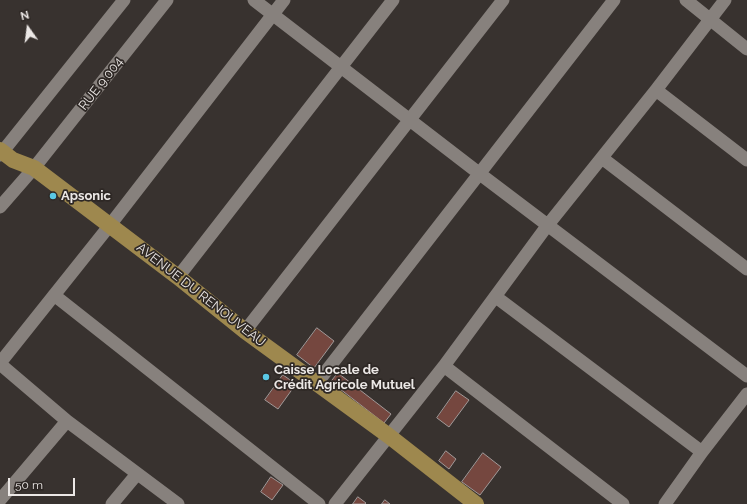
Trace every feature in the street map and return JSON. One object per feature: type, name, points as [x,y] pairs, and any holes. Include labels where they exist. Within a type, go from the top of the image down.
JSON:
[{"type":"main road","name":"AVENUE DU RENOUVEAU","points":[[4,154],[34,168],[178,277],[245,331],[389,436],[476,504]]},
{"type":"street","points":[[4,154],[124,0]]},
{"type":"street","name":"RUE 9.004","points":[[0,207],[34,168],[167,0]]},
{"type":"street","points":[[254,0],[409,120],[747,376]]},
{"type":"street","points":[[178,504],[67,421],[0,364],[110,225],[284,0]]},
{"type":"street","points":[[178,277],[393,0]]},
{"type":"street","points":[[245,331],[503,0]]},
{"type":"street","points":[[317,383],[614,0]]},
{"type":"street","points":[[686,0],[747,49]]},
{"type":"street","points":[[335,504],[444,366],[548,226],[711,20],[725,0]]},
{"type":"street","points":[[656,90],[747,160]]},
{"type":"street","points":[[602,158],[747,269]]},
{"type":"street","points":[[54,295],[319,504]]},
{"type":"street","points":[[496,297],[702,452]]},
{"type":"street","points":[[444,366],[623,504]]},
{"type":"street","points":[[665,504],[702,452],[747,394]]},
{"type":"street","points":[[0,500],[67,421]]},
{"type":"street","points":[[112,504],[137,474]]},
{"type":"building","points":[[317,328],[334,341],[314,368],[297,355]]},
{"type":"building","points":[[338,373],[391,414],[384,423],[331,382]]},
{"type":"building","points":[[283,375],[296,384],[278,409],[265,400]]},
{"type":"building","points":[[456,391],[469,400],[449,427],[437,418]]},
{"type":"building","points":[[446,451],[456,459],[449,469],[439,461]]},
{"type":"building","points":[[483,453],[501,467],[480,495],[462,482]]},
{"type":"building","points":[[271,477],[283,485],[272,500],[261,492]]},
{"type":"building","points":[[358,497],[366,503],[353,504]]},
{"type":"building","points":[[385,500],[390,504],[382,504]]},
{"type":"place","name":"Apsonic","points":[[53,196]]},
{"type":"place","name":"Caisse Locale de Crédit Agricole Mutuel","points":[[266,377]]}]
